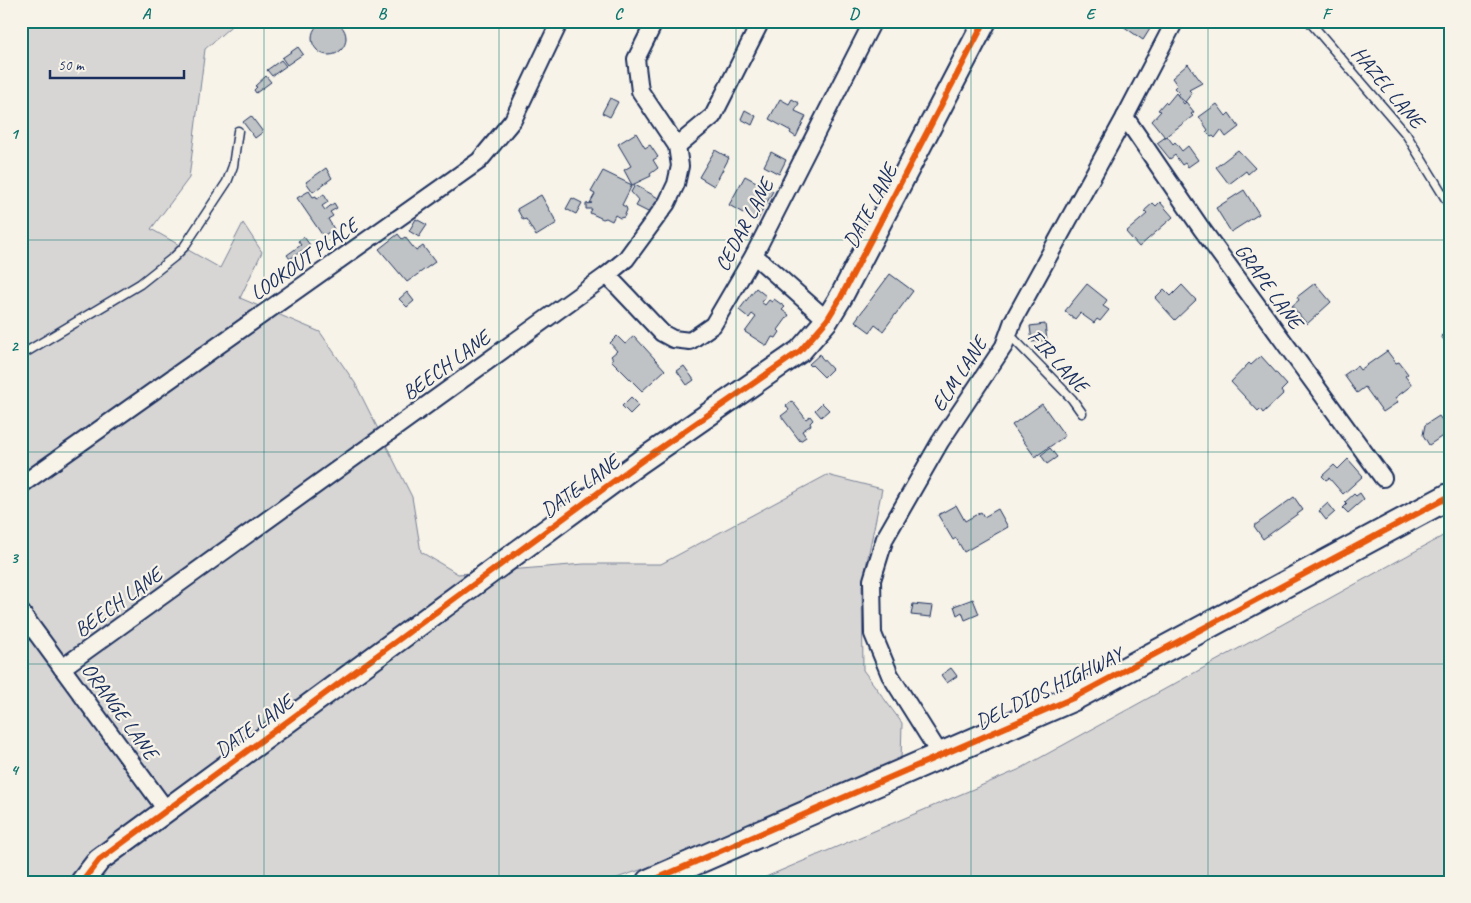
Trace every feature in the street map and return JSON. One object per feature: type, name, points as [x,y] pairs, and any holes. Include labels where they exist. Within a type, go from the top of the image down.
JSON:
[{"type":"main road","name":"DEL DIOS HIGHWAY","points":[[649,882],[1073,698],[1450,496]]},
{"type":"street","name":"LOOKOUT PLACE","points":[[21,485],[479,161],[513,120],[560,21]]},
{"type":"street","points":[[656,21],[636,59],[640,91],[677,146],[713,116],[761,21]]},
{"type":"street","name":"CEDAR LANE","points":[[607,275],[662,333],[673,339],[690,341],[713,325],[754,255],[873,21]]},
{"type":"street","name":"DATE LANE","points":[[82,882],[98,860],[640,462],[800,351],[827,320],[841,298],[985,21]]},
{"type":"street","name":"ELM LANE","points":[[941,756],[890,675],[873,634],[872,580],[885,538],[940,442],[1004,346],[1013,321],[1125,117],[1175,21]]},
{"type":"street","name":"GRAPE LANE","points":[[1125,117],[1201,228],[1383,478]]},
{"type":"street","name":"BEECH LANE","points":[[62,668],[607,275],[626,259],[667,203],[676,184],[680,166],[677,146]]},
{"type":"street","points":[[754,255],[827,320]]},
{"type":"street","name":"ORANGE LANE","points":[[21,612],[167,811]]},
{"type":"lane","name":"HAZEL LANE","points":[[1309,21],[1406,134],[1450,206]]},
{"type":"lane","points":[[1446,21],[1450,28]]},
{"type":"lane","points":[[21,355],[140,284],[184,247],[228,182],[233,166],[238,131]]},
{"type":"lane","name":"FIR LANE","points":[[1008,333],[1072,399],[1082,413]]},
{"type":"shaded area","points":[[21,21],[237,21],[205,49],[189,178],[151,229],[220,268],[243,223],[262,252],[240,298],[320,332],[355,383],[412,497],[421,552],[458,574],[584,564],[661,564],[827,475],[882,489],[862,586],[863,670],[902,723],[901,760],[661,863],[605,882],[21,882]]},
{"type":"shaded area","points":[[1450,532],[1450,882],[754,882],[1018,770]]},
{"type":"building","points":[[329,21],[336,22],[341,26],[345,31],[345,45],[341,50],[336,54],[329,55],[322,54],[317,50],[313,45],[312,38],[313,31],[317,26],[322,22]]},
{"type":"building","points":[[1126,21],[1155,21],[1143,40],[1123,26]]},
{"type":"building","points":[[298,47],[303,54],[287,65],[282,58]]},
{"type":"building","points":[[281,60],[286,66],[272,76],[267,70]]},
{"type":"building","points":[[1188,64],[1202,83],[1189,90],[1192,93],[1185,102],[1177,95],[1179,93],[1174,88],[1177,85],[1172,78]]},
{"type":"building","points":[[266,76],[271,82],[256,93],[254,90],[257,87],[255,86]]},
{"type":"building","points":[[1176,93],[1184,104],[1186,102],[1194,112],[1191,114],[1193,116],[1165,137],[1152,121],[1161,111],[1158,110],[1165,102],[1167,104]]},
{"type":"building","points":[[610,98],[618,102],[610,117],[602,113]]},
{"type":"building","points":[[780,99],[789,104],[792,99],[799,103],[795,111],[806,116],[796,137],[790,133],[791,131],[769,119]]},
{"type":"building","points":[[1217,104],[1226,116],[1229,113],[1239,127],[1226,137],[1221,130],[1215,138],[1211,137],[1206,132],[1208,130],[1199,117]]},
{"type":"building","points":[[745,110],[756,116],[752,125],[741,119]]},
{"type":"building","points":[[251,116],[263,132],[255,138],[243,122]]},
{"type":"building","points":[[636,133],[645,148],[650,145],[658,157],[653,160],[658,168],[650,174],[651,176],[632,185],[624,170],[631,166],[618,144]]},
{"type":"building","points":[[1167,136],[1182,151],[1188,146],[1198,160],[1188,167],[1185,163],[1182,165],[1175,155],[1170,159],[1157,143]]},
{"type":"building","points":[[715,150],[729,158],[714,186],[699,177]]},
{"type":"building","points":[[1238,150],[1255,168],[1248,174],[1246,171],[1229,184],[1216,167]]},
{"type":"building","points":[[771,152],[786,160],[779,174],[764,166]]},
{"type":"building","points":[[326,168],[332,178],[313,192],[306,182]]},
{"type":"building","points":[[603,171],[632,185],[622,205],[627,210],[624,217],[620,218],[615,215],[612,221],[590,213],[592,209],[586,209],[586,204],[592,203],[590,203],[595,194],[591,192]]},
{"type":"building","points":[[745,176],[773,191],[757,221],[729,205]]},
{"type":"building","points":[[635,185],[662,200],[654,215],[636,206],[639,201],[631,192]]},
{"type":"building","points":[[1244,190],[1259,214],[1231,232],[1216,208]]},
{"type":"building","points":[[309,191],[317,199],[324,194],[328,202],[322,206],[325,210],[334,203],[337,208],[330,212],[333,216],[328,219],[334,229],[323,236],[297,198]]},
{"type":"building","points":[[541,195],[557,223],[536,236],[526,219],[523,220],[517,209]]},
{"type":"building","points":[[572,198],[582,203],[576,214],[566,209]]},
{"type":"building","points":[[1160,202],[1173,217],[1139,247],[1126,232],[1147,214],[1144,211],[1153,203],[1156,206]]},
{"type":"building","points":[[416,219],[427,225],[419,237],[409,231]]},
{"type":"building","points":[[398,234],[402,239],[405,237],[416,251],[423,246],[435,262],[407,282],[379,249]]},
{"type":"building","points":[[304,237],[310,245],[290,259],[287,255],[301,245],[298,241]]},
{"type":"building","points":[[890,274],[913,291],[883,331],[875,325],[870,332],[855,321]]},
{"type":"building","points":[[1315,283],[1331,302],[1307,324],[1292,306],[1299,300],[1297,297]]},
{"type":"building","points":[[1087,284],[1107,300],[1103,306],[1109,310],[1100,321],[1097,319],[1094,323],[1080,313],[1075,319],[1065,311]]},
{"type":"building","points":[[1182,285],[1196,300],[1175,320],[1155,298],[1164,289],[1171,296]]},
{"type":"building","points":[[756,288],[766,296],[761,302],[765,305],[769,300],[772,302],[774,299],[785,307],[782,310],[789,315],[778,330],[780,332],[776,338],[772,337],[767,346],[745,332],[756,317],[752,314],[749,318],[739,310]]},
{"type":"building","points":[[407,292],[414,301],[407,307],[399,299]]},
{"type":"building","points":[[1045,324],[1047,340],[1032,342],[1030,326]]},
{"type":"building","points":[[1450,329],[1450,348],[1441,336]]},
{"type":"building","points":[[617,336],[625,344],[634,336],[665,370],[642,391],[611,360],[613,359],[611,356],[617,351],[610,343]]},
{"type":"building","points":[[1387,351],[1408,374],[1405,376],[1412,385],[1395,398],[1398,402],[1383,412],[1365,387],[1357,393],[1344,375],[1357,366],[1360,370]]},
{"type":"building","points":[[820,354],[832,369],[824,377],[809,364]]},
{"type":"building","points":[[1261,356],[1287,385],[1281,391],[1283,394],[1263,413],[1260,409],[1258,411],[1231,382],[1249,363],[1251,365]]},
{"type":"building","points":[[684,366],[694,380],[687,385],[677,371]]},
{"type":"building","points":[[631,397],[639,405],[630,414],[622,406]]},
{"type":"building","points":[[792,401],[806,419],[810,416],[813,420],[810,423],[811,425],[802,431],[806,437],[800,441],[781,416],[789,410],[786,406]]},
{"type":"building","points":[[822,403],[829,410],[821,417],[815,410]]},
{"type":"building","points":[[1042,404],[1065,436],[1035,457],[1012,425]]},
{"type":"building","points":[[1439,416],[1450,431],[1429,445],[1423,435],[1425,425]]},
{"type":"building","points":[[1050,448],[1057,457],[1047,464],[1041,455]]},
{"type":"building","points":[[1348,459],[1363,476],[1343,494],[1329,478],[1326,480],[1322,476],[1334,465],[1338,469]]},
{"type":"building","points":[[1360,493],[1364,499],[1348,513],[1343,508],[1347,504],[1345,502],[1354,494],[1356,496]]},
{"type":"building","points":[[1294,497],[1303,510],[1263,539],[1254,526]]},
{"type":"building","points":[[1328,503],[1335,512],[1326,520],[1319,511]]},
{"type":"building","points":[[956,505],[965,521],[981,512],[984,517],[998,509],[1008,527],[964,552],[956,538],[953,540],[938,515]]},
{"type":"building","points":[[973,599],[979,614],[965,620],[962,612],[957,615],[954,606]]},
{"type":"building","points":[[913,604],[933,606],[931,617],[911,615]]},
{"type":"building","points":[[951,668],[957,676],[947,683],[941,675]]},
{"type":"cycle path","points":[[82,882],[99,860],[640,462],[800,351],[827,320],[841,297],[985,21]]},
{"type":"cycle path","points":[[649,882],[1073,698],[1450,496]]}]
